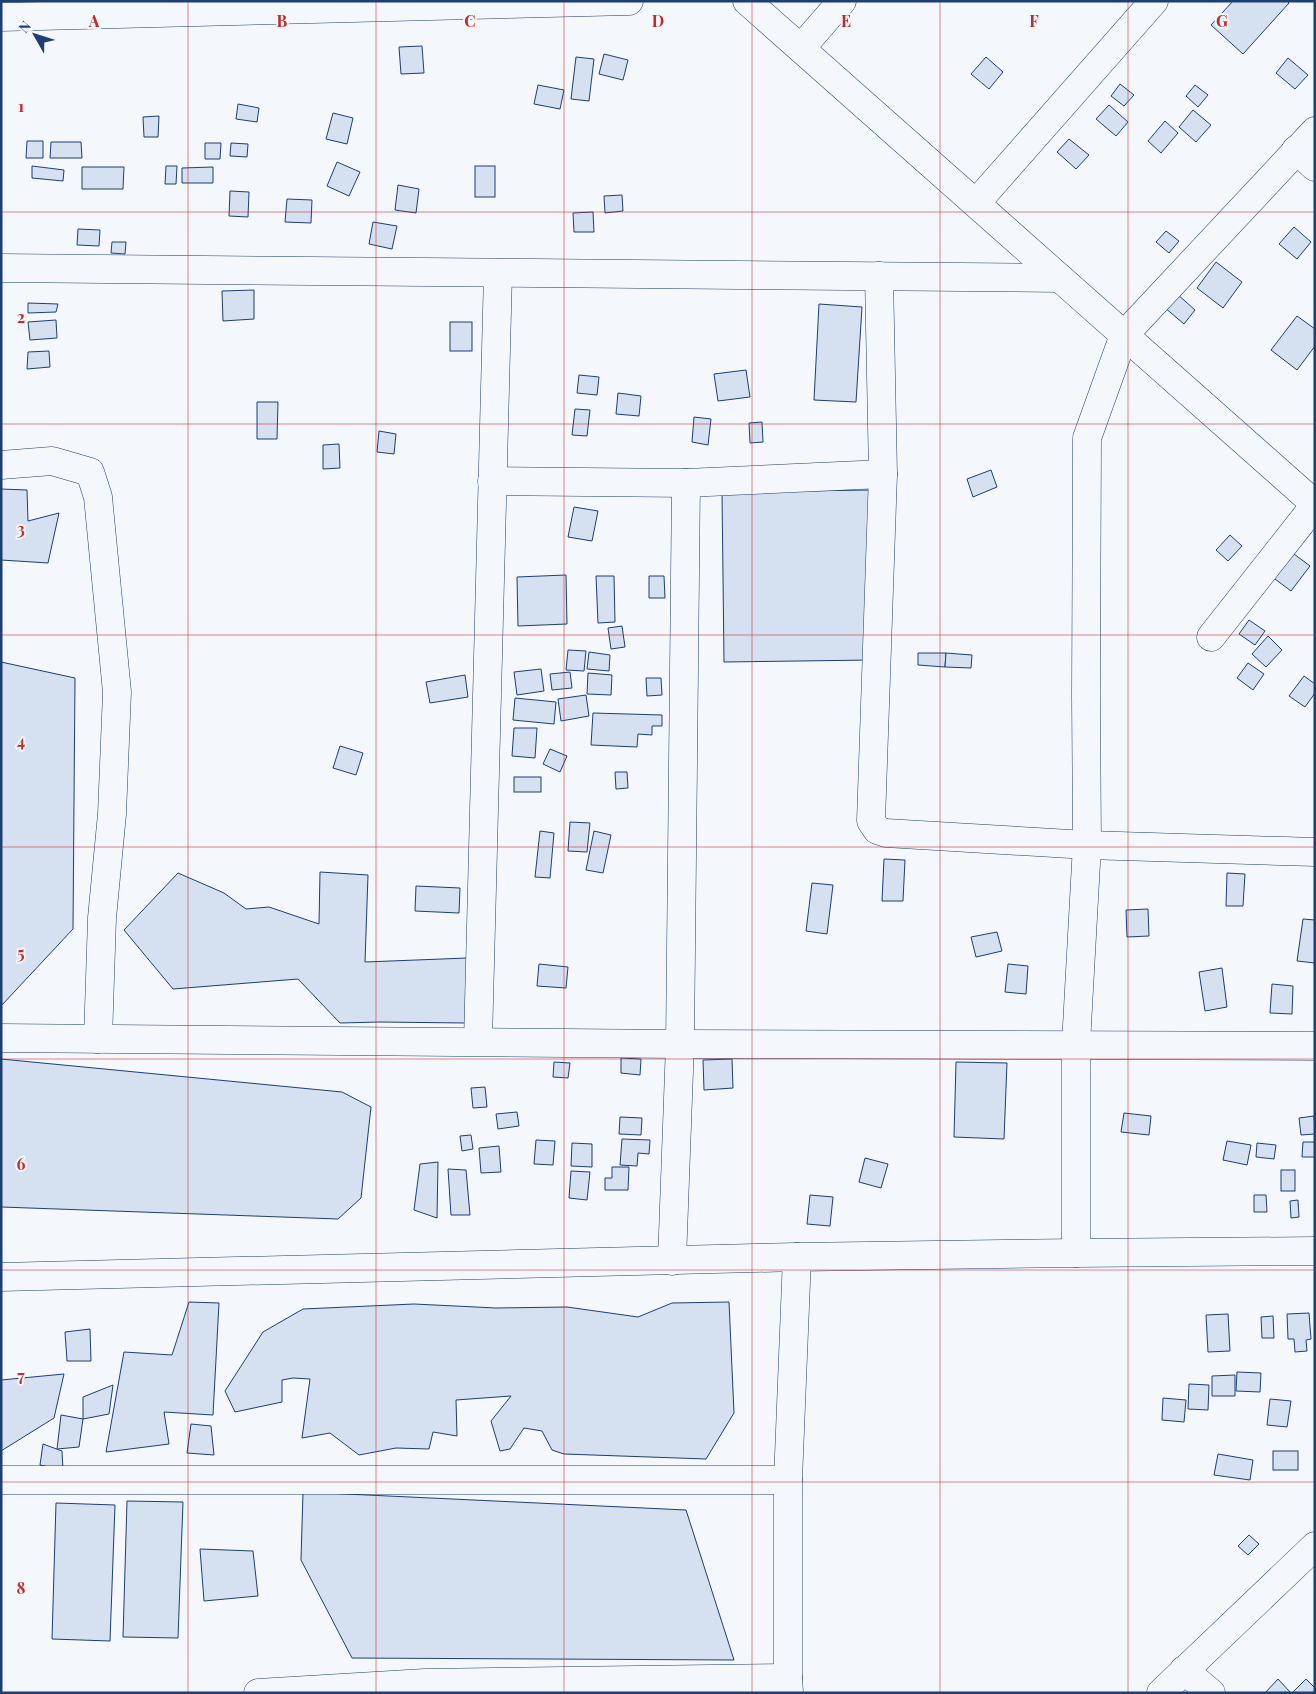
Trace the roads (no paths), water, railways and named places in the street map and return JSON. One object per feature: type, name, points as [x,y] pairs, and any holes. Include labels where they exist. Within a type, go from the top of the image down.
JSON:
[{"type":"street","points":[[1,17],[629,1]]},
{"type":"street","points":[[747,1],[1315,505],[1211,636]]},
{"type":"street","points":[[801,48],[842,1]]},
{"type":"street","points":[[976,203],[1143,5]]},
{"type":"street","points":[[1076,1253],[1076,1044],[1087,845],[1087,438],[1124,335],[1306,158],[1315,131]]},
{"type":"street","points":[[1,268],[1060,278]]},
{"type":"street","points":[[478,1042],[498,273]]},
{"type":"street","points":[[878,276],[883,474],[871,821],[877,830],[886,833],[1087,845],[1315,852]]},
{"type":"street","points":[[1,465],[52,461],[90,472],[98,497],[117,692],[112,814],[102,918],[98,1039]]},
{"type":"street","points":[[492,480],[686,484],[883,474]]},
{"type":"street","points":[[672,1261],[680,1044],[686,484]]},
{"type":"street","points":[[1,1038],[680,1044],[1315,1046]]},
{"type":"street","points":[[1,1277],[797,1258],[1076,1253],[1315,1252]]},
{"type":"street","points":[[258,1693],[426,1688],[789,1686],[788,1480],[797,1258]]},
{"type":"street","points":[[1,1480],[788,1480]]},
{"type":"street","points":[[1161,1693],[1315,1546]]},
{"type":"street","points":[[1184,1670],[1211,1693]]}]
